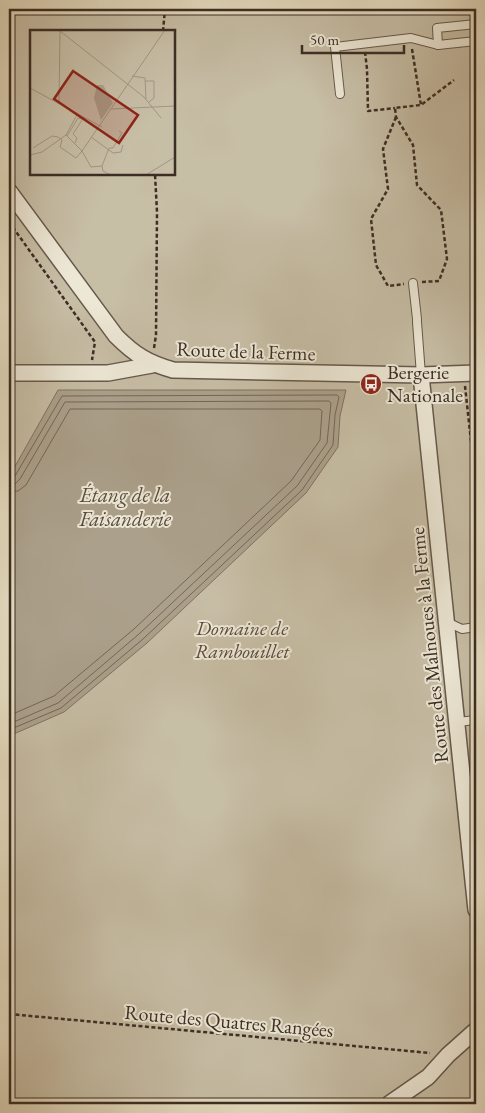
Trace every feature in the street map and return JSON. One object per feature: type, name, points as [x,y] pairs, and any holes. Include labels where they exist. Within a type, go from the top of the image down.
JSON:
[{"type":"street","name":"Route de la Ferme","points":[[9,190],[116,336],[131,352],[152,365],[173,370],[470,373]]},
{"type":"street","points":[[9,373],[90,374],[152,365]]},
{"type":"street","name":"Route des Malnoues à la Ferme","points":[[422,374],[476,910]]},
{"type":"street","points":[[390,1104],[428,1077],[448,1055],[476,1030]]},
{"type":"lane","points":[[438,45],[437,28],[476,24]]},
{"type":"lane","points":[[340,94],[335,46],[411,38],[421,39],[438,45],[476,41]]},
{"type":"lane","points":[[413,283],[422,374]]},
{"type":"lane","points":[[447,622],[462,628],[476,627]]},
{"type":"lane","points":[[457,722],[476,720]]},
{"type":"path","points":[[163,30],[165,9]]},
{"type":"path","points":[[413,57],[421,105]]},
{"type":"path","points":[[366,62],[368,111],[421,105],[454,80]]},
{"type":"path","points":[[395,108],[396,117],[413,144],[417,185],[441,210],[447,259],[439,280],[388,286],[376,265],[371,219],[388,189],[383,149],[396,117]]},
{"type":"path","points":[[152,365],[156,335],[157,212],[155,175]]},
{"type":"path","points":[[9,222],[95,342],[90,374]]},
{"type":"path","points":[[470,373],[470,426],[476,487]]},
{"type":"path","points":[[470,426],[476,425]]},
{"type":"path","name":"Route des Quatres Rangées","points":[[9,1014],[448,1055]]},
{"type":"green space","name":"Domaine de Rambouillet","points":[[9,9],[476,9],[476,1104],[9,1104]]},
{"type":"water","name":"Étang de la Faisanderie","points":[[58,390],[346,390],[340,416],[338,447],[306,493],[147,643],[64,712],[16,733],[9,731],[9,477]]},
{"type":"place","name":"Bergerie Nationale","points":[[371,384]]}]
